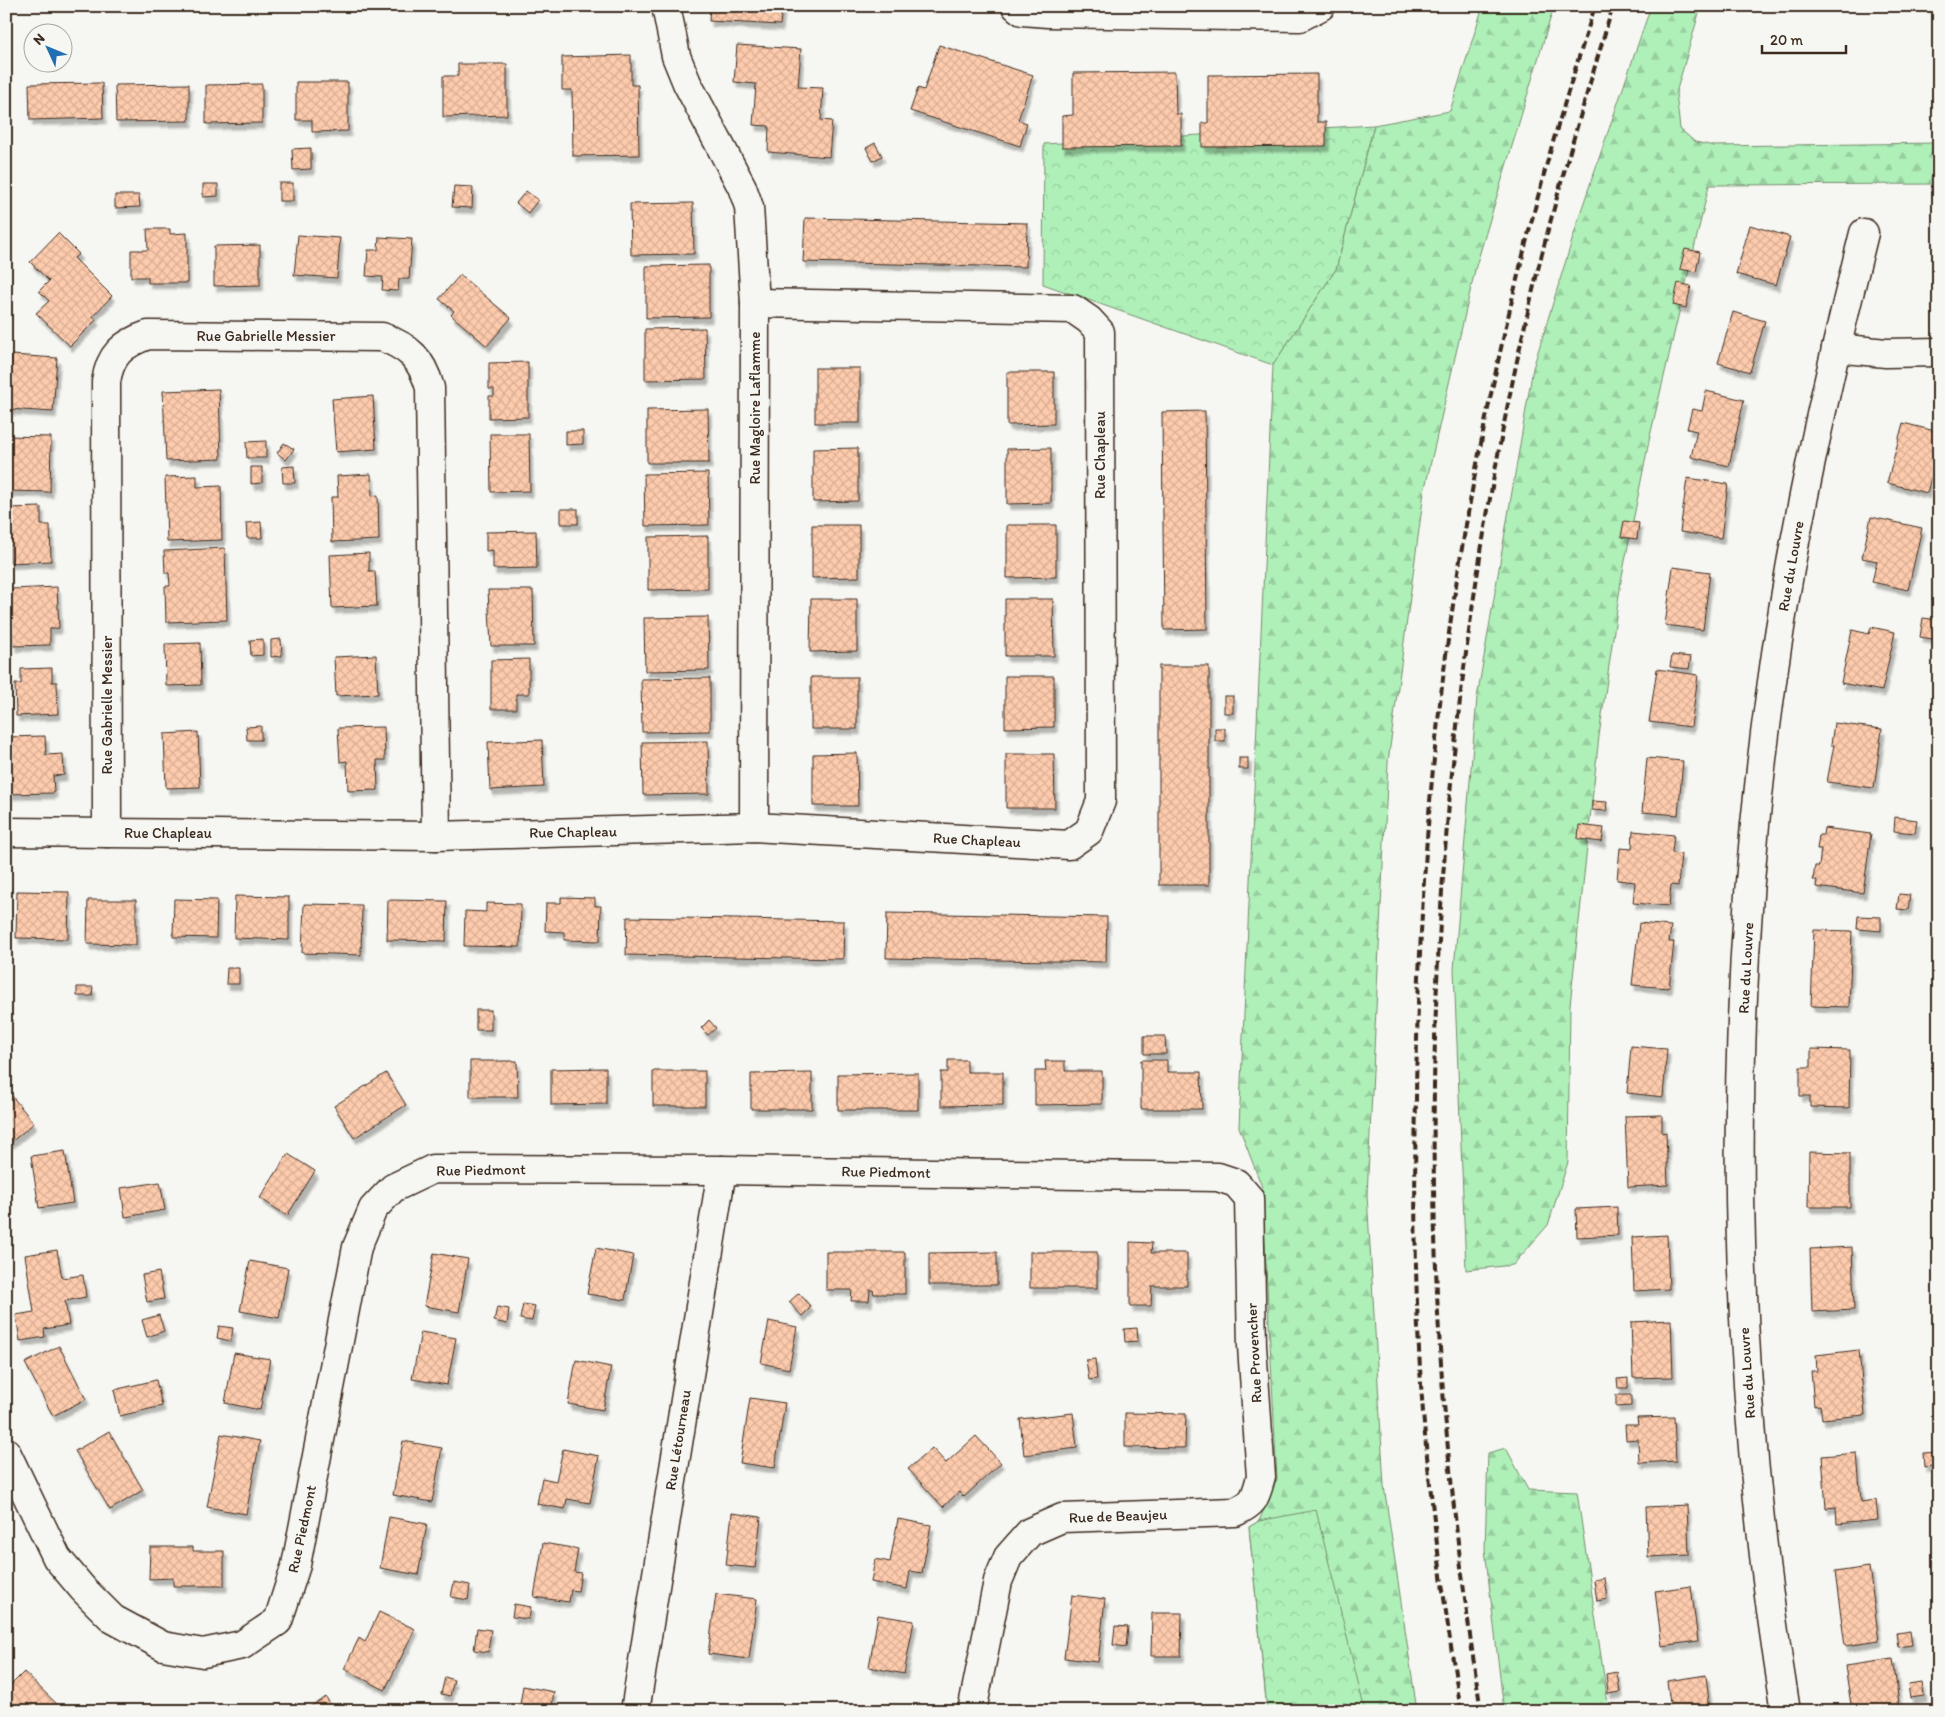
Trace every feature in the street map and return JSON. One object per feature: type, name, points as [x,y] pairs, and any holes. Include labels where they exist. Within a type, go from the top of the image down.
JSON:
[{"type":"street","name":"Rue Magloire Laflamme","points":[[666,6],[676,56],[687,83],[742,187],[749,207],[755,303],[754,827]]},
{"type":"street","points":[[1016,6],[1022,11],[1048,13],[1300,17],[1321,6]]},
{"type":"street","name":"Rue du Louvre","points":[[1786,1711],[1761,1531],[1746,1368],[1740,1170],[1744,984],[1752,858],[1770,697],[1796,535],[1836,348],[1864,233]]},
{"type":"street","name":"Rue Chapleau","points":[[6,832],[436,836],[754,827],[1069,845],[1089,831],[1101,801],[1100,332],[1090,320],[1073,309],[755,303]]},
{"type":"street","name":"Rue Gabrielle Messier","points":[[107,833],[106,382],[108,366],[117,353],[130,341],[148,335],[382,337],[401,344],[426,372],[430,388],[436,836]]},
{"type":"street","points":[[1836,348],[1886,353],[1939,352]]},
{"type":"street","name":"Rue Piedmont","points":[[7,1456],[57,1558],[83,1589],[114,1619],[163,1646],[203,1653],[242,1645],[278,1621],[296,1565],[357,1247],[373,1209],[393,1188],[433,1169],[722,1170],[1218,1177],[1236,1183],[1249,1198]]},
{"type":"street","name":"Rue Létourneau","points":[[635,1711],[722,1170]]},
{"type":"street","name":"Rue Provencher","points":[[1249,1198],[1252,1346],[1261,1477],[1250,1505]]},
{"type":"street","name":"Rue de Beaujeu","points":[[972,1711],[998,1581],[1008,1557],[1030,1532],[1062,1518],[1235,1512],[1250,1505]]},
{"type":"green space","points":[[1483,6],[1554,6],[1476,266],[1424,492],[1388,762],[1367,1195],[1384,1486],[1417,1711],[1267,1711],[1249,1527],[1259,1521],[1277,1479],[1262,1187],[1239,1127],[1273,365],[1336,269],[1374,125],[1450,111]]},
{"type":"green space","points":[[1651,6],[1701,6],[1676,93],[1680,129],[1695,142],[1714,146],[1939,143],[1939,184],[1709,185],[1650,436],[1621,581],[1599,736],[1570,1005],[1568,1162],[1548,1225],[1513,1265],[1466,1270],[1454,969],[1477,698],[1533,368],[1582,208]]},
{"type":"green space","points":[[1374,125],[1336,269],[1273,365],[1043,284],[1044,144]]},
{"type":"green space","points":[[1506,1448],[1528,1490],[1577,1492],[1609,1711],[1504,1711],[1485,1549],[1488,1453]]},
{"type":"green space","points":[[1316,1510],[1365,1711],[1242,1711],[1267,1709],[1249,1527],[1259,1521]]},
{"type":"building","points":[[710,6],[782,6],[780,25],[709,21]]},
{"type":"building","points":[[737,45],[801,49],[798,87],[823,88],[821,120],[832,121],[829,157],[768,152],[769,126],[753,125],[756,84],[734,82]]},
{"type":"building","points":[[939,45],[1033,75],[1018,120],[1027,123],[1020,146],[910,111],[918,88],[924,90]]},
{"type":"building","points":[[631,55],[631,85],[638,85],[639,155],[573,156],[572,90],[562,90],[562,57]]},
{"type":"building","points":[[458,64],[507,64],[507,115],[443,117],[443,76],[458,76]]},
{"type":"building","points":[[1175,72],[1176,114],[1181,114],[1181,146],[1062,147],[1062,116],[1073,115],[1073,73]]},
{"type":"building","points":[[1317,74],[1317,122],[1326,122],[1326,146],[1202,147],[1202,123],[1208,123],[1208,75]]},
{"type":"building","points":[[296,82],[348,82],[348,131],[312,132],[312,120],[296,120]]},
{"type":"building","points":[[102,83],[103,118],[30,120],[29,84]]},
{"type":"building","points":[[189,84],[189,121],[116,122],[115,85]]},
{"type":"building","points":[[262,84],[262,123],[206,124],[206,85]]},
{"type":"building","points":[[875,143],[882,156],[873,161],[866,148]]},
{"type":"building","points":[[311,148],[311,169],[293,170],[292,149]]},
{"type":"building","points":[[279,183],[293,183],[293,201],[279,201]]},
{"type":"building","points":[[203,184],[218,184],[218,196],[203,197]]},
{"type":"building","points":[[454,186],[473,187],[472,208],[452,207]]},
{"type":"building","points":[[526,191],[538,200],[528,213],[516,203]]},
{"type":"building","points":[[115,195],[139,195],[140,207],[115,208]]},
{"type":"building","points":[[693,203],[694,254],[631,255],[630,204]]},
{"type":"building","points":[[805,218],[1027,223],[1026,267],[803,262]]},
{"type":"building","points":[[1750,225],[1790,237],[1776,285],[1736,274]]},
{"type":"building","points":[[147,229],[170,229],[170,234],[187,233],[187,283],[148,283],[148,277],[131,277],[131,250],[148,250]]},
{"type":"building","points":[[58,233],[79,254],[74,258],[112,296],[93,316],[96,320],[70,346],[36,313],[49,301],[39,291],[49,281],[30,262]]},
{"type":"building","points":[[298,235],[340,238],[337,278],[294,275]]},
{"type":"building","points":[[379,237],[412,239],[409,279],[399,279],[398,291],[382,290],[383,277],[366,276],[368,250],[378,250]]},
{"type":"building","points":[[260,245],[260,285],[214,286],[214,246]]},
{"type":"building","points":[[1685,249],[1700,252],[1696,272],[1680,269]]},
{"type":"building","points":[[1938,249],[1939,286],[1937,286]]},
{"type":"building","points":[[709,265],[709,317],[646,318],[646,266]]},
{"type":"building","points":[[460,275],[511,318],[487,346],[451,315],[454,311],[439,299]]},
{"type":"building","points":[[1678,283],[1691,286],[1686,308],[1673,305]]},
{"type":"building","points":[[1733,312],[1765,321],[1750,372],[1718,363]]},
{"type":"building","points":[[705,328],[706,379],[645,380],[645,329]]},
{"type":"building","points":[[12,355],[57,358],[53,412],[8,409]]},
{"type":"building","points":[[528,362],[528,417],[489,418],[489,396],[494,396],[494,389],[489,389],[489,363]]},
{"type":"building","points":[[815,368],[860,368],[860,423],[815,423]]},
{"type":"building","points":[[1007,372],[1054,372],[1054,424],[1007,425]]},
{"type":"building","points":[[219,389],[221,459],[166,461],[163,391]]},
{"type":"building","points":[[1706,391],[1744,400],[1729,466],[1691,457],[1697,431],[1687,429],[1692,409],[1702,411]]},
{"type":"building","points":[[373,396],[376,449],[336,452],[332,399]]},
{"type":"building","points":[[708,409],[709,463],[647,463],[647,410]]},
{"type":"building","points":[[1205,411],[1207,629],[1164,630],[1162,412]]},
{"type":"building","points":[[1903,423],[1939,432],[1939,447],[1927,493],[1887,483]]},
{"type":"building","points":[[566,431],[583,431],[583,444],[566,445]]},
{"type":"building","points":[[490,434],[529,434],[530,491],[491,492]]},
{"type":"building","points":[[6,436],[51,437],[50,492],[6,491]]},
{"type":"building","points":[[266,441],[266,458],[247,458],[246,442]]},
{"type":"building","points":[[284,443],[294,449],[286,460],[277,453]]},
{"type":"building","points":[[858,448],[858,501],[813,502],[813,449]]},
{"type":"building","points":[[1051,448],[1051,503],[1007,504],[1007,449]]},
{"type":"building","points":[[294,466],[295,483],[283,483],[282,467]]},
{"type":"building","points":[[251,467],[262,467],[262,483],[251,484]]},
{"type":"building","points":[[708,473],[709,525],[645,526],[644,474]]},
{"type":"building","points":[[371,474],[372,496],[378,495],[379,540],[332,542],[331,497],[338,497],[337,476]]},
{"type":"building","points":[[197,476],[197,487],[221,486],[222,540],[167,542],[165,477]]},
{"type":"building","points":[[1687,478],[1728,484],[1721,538],[1680,532]]},
{"type":"building","points":[[41,507],[41,525],[50,525],[51,561],[10,563],[9,508]]},
{"type":"building","points":[[561,509],[578,509],[578,524],[561,524]]},
{"type":"building","points":[[1871,517],[1922,528],[1908,590],[1872,582],[1877,561],[1862,558]]},
{"type":"building","points":[[1624,521],[1639,523],[1637,539],[1621,537]]},
{"type":"building","points":[[261,522],[262,538],[247,538],[246,523]]},
{"type":"building","points":[[812,525],[859,525],[859,577],[812,578]]},
{"type":"building","points":[[1007,525],[1056,525],[1056,577],[1007,578]]},
{"type":"building","points":[[536,531],[537,568],[493,569],[493,550],[486,551],[486,532]]},
{"type":"building","points":[[708,536],[708,589],[648,590],[648,537]]},
{"type":"building","points":[[225,548],[227,620],[166,622],[165,586],[170,586],[169,573],[165,573],[164,551]]},
{"type":"building","points":[[369,553],[369,571],[375,571],[377,606],[332,608],[330,555]]},
{"type":"building","points":[[1673,567],[1710,572],[1703,630],[1665,625]]},
{"type":"building","points":[[57,587],[59,628],[50,629],[50,645],[13,646],[12,628],[6,628],[6,599],[11,599],[11,589]]},
{"type":"building","points":[[488,590],[533,590],[534,646],[491,646]]},
{"type":"building","points":[[811,599],[857,599],[857,651],[810,652]]},
{"type":"building","points":[[1005,599],[1053,599],[1054,656],[1005,656]]},
{"type":"building","points":[[708,617],[709,670],[645,671],[644,618]]},
{"type":"building","points":[[1923,618],[1939,620],[1939,640],[1920,637]]},
{"type":"building","points":[[1871,627],[1895,632],[1882,691],[1841,683],[1852,630],[1869,634]]},
{"type":"building","points":[[263,639],[263,655],[251,656],[250,640]]},
{"type":"building","points":[[281,639],[282,656],[271,657],[271,640]]},
{"type":"building","points":[[200,643],[201,685],[166,686],[165,644]]},
{"type":"building","points":[[376,655],[378,694],[336,696],[334,657]]},
{"type":"building","points":[[1672,655],[1691,657],[1689,669],[1670,667]]},
{"type":"building","points":[[529,659],[529,694],[516,694],[516,709],[491,709],[491,660]]},
{"type":"building","points":[[1159,666],[1209,666],[1209,885],[1159,885]]},
{"type":"building","points":[[52,668],[52,682],[57,682],[58,714],[16,716],[15,684],[21,684],[21,669]]},
{"type":"building","points":[[1657,669],[1698,675],[1691,727],[1649,722]]},
{"type":"building","points":[[1005,676],[1054,676],[1054,727],[1005,728]]},
{"type":"building","points":[[811,677],[857,677],[857,729],[811,729]]},
{"type":"building","points":[[710,678],[710,731],[642,732],[641,679]]},
{"type":"building","points":[[1224,696],[1233,696],[1233,713],[1224,713]]},
{"type":"building","points":[[1834,723],[1882,729],[1874,788],[1827,782],[1834,745],[1831,745]]},
{"type":"building","points":[[261,726],[261,740],[247,740],[246,727]]},
{"type":"building","points":[[384,727],[385,760],[377,760],[378,790],[348,791],[347,761],[340,762],[338,728]]},
{"type":"building","points":[[1215,728],[1225,728],[1225,741],[1215,741]]},
{"type":"building","points":[[198,732],[200,787],[166,788],[164,734]]},
{"type":"building","points":[[45,736],[46,755],[63,754],[64,775],[53,776],[54,793],[6,794],[6,737]]},
{"type":"building","points":[[542,740],[544,787],[490,790],[488,742]]},
{"type":"building","points":[[708,741],[709,794],[643,795],[642,742]]},
{"type":"building","points":[[857,753],[858,806],[813,806],[813,754]]},
{"type":"building","points":[[1006,754],[1054,754],[1055,808],[1006,808]]},
{"type":"building","points":[[1239,758],[1248,758],[1248,769],[1239,769]]},
{"type":"building","points":[[1647,758],[1683,761],[1678,815],[1642,812]]},
{"type":"building","points":[[1592,801],[1607,802],[1606,811],[1592,810]]},
{"type":"building","points":[[1895,817],[1917,820],[1915,833],[1894,831]]},
{"type":"building","points":[[1579,825],[1604,828],[1602,842],[1578,839]]},
{"type":"building","points":[[1824,828],[1871,834],[1863,893],[1816,887],[1817,880],[1813,880],[1815,866],[1819,866],[1821,849],[1817,849],[1819,835],[1823,835]]},
{"type":"building","points":[[1633,831],[1674,835],[1672,853],[1681,854],[1678,886],[1671,885],[1669,906],[1633,903],[1635,882],[1617,880],[1620,848],[1632,849]]},
{"type":"building","points":[[17,891],[69,892],[68,939],[16,938]]},
{"type":"building","points":[[1899,894],[1910,895],[1908,910],[1897,909]]},
{"type":"building","points":[[235,896],[289,897],[289,940],[234,938]]},
{"type":"building","points":[[561,897],[595,898],[595,906],[601,906],[600,941],[564,940],[564,932],[545,931],[546,903],[561,903]]},
{"type":"building","points":[[174,899],[217,900],[216,938],[173,937]]},
{"type":"building","points":[[88,900],[136,900],[136,945],[87,944]]},
{"type":"building","points":[[388,900],[447,901],[446,941],[387,940]]},
{"type":"building","points":[[486,903],[521,904],[520,947],[464,946],[465,911],[486,912]]},
{"type":"building","points":[[304,904],[362,905],[361,955],[302,953]]},
{"type":"building","points":[[887,913],[1107,917],[1106,962],[886,958]]},
{"type":"building","points":[[1858,916],[1881,917],[1881,931],[1857,929]]},
{"type":"building","points":[[627,917],[844,921],[843,959],[626,955]]},
{"type":"building","points":[[1639,923],[1671,926],[1669,942],[1674,942],[1669,988],[1632,985]]},
{"type":"building","points":[[1814,930],[1852,931],[1849,1007],[1811,1006]]},
{"type":"building","points":[[227,968],[239,968],[239,984],[226,984]]},
{"type":"building","points":[[77,987],[93,987],[92,996],[77,996]]},
{"type":"building","points":[[476,1010],[491,1010],[491,1030],[476,1030]]},
{"type":"building","points":[[709,1020],[716,1028],[708,1035],[701,1028]]},
{"type":"building","points":[[1144,1036],[1165,1036],[1166,1054],[1144,1054]]},
{"type":"building","points":[[1631,1046],[1667,1049],[1663,1097],[1627,1093]]},
{"type":"building","points":[[1811,1049],[1850,1050],[1849,1108],[1810,1107],[1810,1096],[1800,1096],[1800,1067],[1811,1067]]},
{"type":"building","points":[[948,1060],[967,1060],[967,1072],[1003,1072],[1003,1105],[941,1106],[941,1072],[948,1072]]},
{"type":"building","points":[[1141,1060],[1167,1060],[1167,1072],[1201,1072],[1202,1109],[1141,1109]]},
{"type":"building","points":[[470,1061],[517,1061],[518,1097],[470,1097]]},
{"type":"building","points":[[1045,1061],[1065,1061],[1065,1071],[1102,1071],[1102,1104],[1035,1105],[1035,1071],[1046,1071]]},
{"type":"building","points":[[606,1068],[606,1104],[551,1105],[551,1069]]},
{"type":"building","points":[[653,1071],[705,1071],[705,1106],[653,1106]]},
{"type":"building","points":[[386,1073],[406,1105],[354,1138],[334,1106]]},
{"type":"building","points":[[812,1073],[812,1109],[751,1109],[751,1074]]},
{"type":"building","points":[[918,1073],[918,1110],[838,1110],[838,1074]]},
{"type":"building","points":[[6,1089],[34,1123],[10,1143],[6,1138]]},
{"type":"building","points":[[1662,1115],[1662,1133],[1666,1132],[1668,1185],[1628,1187],[1625,1116]]},
{"type":"building","points":[[65,1151],[73,1203],[39,1208],[31,1156]]},
{"type":"building","points":[[1809,1152],[1850,1153],[1850,1207],[1808,1207]]},
{"type":"building","points":[[288,1154],[315,1171],[287,1216],[260,1198]]},
{"type":"building","points":[[160,1182],[165,1210],[125,1217],[121,1188]]},
{"type":"building","points":[[1617,1207],[1618,1235],[1577,1237],[1576,1209]]},
{"type":"building","points":[[1667,1235],[1669,1289],[1634,1291],[1632,1237]]},
{"type":"building","points":[[1130,1242],[1152,1243],[1151,1253],[1187,1253],[1187,1286],[1152,1286],[1151,1306],[1130,1306]]},
{"type":"building","points":[[1852,1247],[1854,1310],[1812,1312],[1810,1249]]},
{"type":"building","points":[[596,1248],[633,1255],[625,1300],[587,1294]]},
{"type":"building","points":[[57,1250],[62,1278],[83,1275],[86,1297],[65,1301],[69,1325],[44,1329],[45,1337],[20,1341],[16,1315],[34,1312],[25,1255]]},
{"type":"building","points":[[826,1252],[905,1252],[905,1294],[874,1294],[873,1290],[870,1290],[869,1301],[851,1301],[852,1290],[826,1290]]},
{"type":"building","points":[[997,1252],[997,1285],[929,1285],[929,1253]]},
{"type":"building","points":[[1030,1252],[1097,1252],[1097,1288],[1030,1288]]},
{"type":"building","points":[[434,1253],[468,1259],[459,1312],[424,1306]]},
{"type":"building","points":[[250,1261],[288,1268],[279,1318],[240,1311]]},
{"type":"building","points":[[159,1272],[164,1299],[147,1302],[142,1275]]},
{"type":"building","points":[[799,1293],[811,1307],[802,1316],[789,1302]]},
{"type":"building","points":[[523,1304],[535,1306],[532,1321],[520,1319]]},
{"type":"building","points":[[497,1307],[509,1309],[507,1324],[494,1321]]},
{"type":"building","points":[[159,1315],[164,1331],[147,1337],[142,1320]]},
{"type":"building","points":[[1671,1320],[1673,1377],[1633,1378],[1631,1322]]},
{"type":"building","points":[[769,1321],[797,1327],[789,1369],[761,1363]]},
{"type":"building","points":[[219,1326],[233,1328],[231,1341],[217,1338]]},
{"type":"building","points":[[1137,1328],[1138,1341],[1125,1342],[1124,1329]]},
{"type":"building","points":[[421,1332],[456,1338],[447,1385],[412,1379]]},
{"type":"building","points":[[59,1346],[86,1399],[53,1416],[25,1363]]},
{"type":"building","points":[[1859,1350],[1865,1415],[1822,1419],[1820,1405],[1814,1406],[1811,1371],[1817,1371],[1816,1355]]},
{"type":"building","points":[[234,1353],[270,1359],[260,1410],[225,1403]]},
{"type":"building","points":[[1095,1359],[1097,1379],[1089,1380],[1086,1360]]},
{"type":"building","points":[[576,1360],[611,1367],[603,1410],[568,1404]]},
{"type":"building","points":[[1628,1378],[1628,1388],[1618,1388],[1617,1379]]},
{"type":"building","points":[[156,1380],[162,1406],[120,1416],[114,1390]]},
{"type":"building","points":[[1616,1395],[1631,1395],[1631,1406],[1616,1407]]},
{"type":"building","points":[[750,1398],[785,1403],[775,1468],[740,1463]]},
{"type":"building","points":[[1073,1413],[1077,1448],[1024,1455],[1020,1419]]},
{"type":"building","points":[[1125,1413],[1186,1414],[1185,1448],[1125,1447]]},
{"type":"building","points":[[1674,1417],[1676,1461],[1639,1463],[1638,1439],[1626,1440],[1625,1425],[1638,1425],[1637,1418]]},
{"type":"building","points":[[109,1431],[143,1490],[110,1510],[75,1451]]},
{"type":"building","points":[[221,1434],[260,1441],[246,1514],[207,1507]]},
{"type":"building","points":[[976,1436],[1001,1463],[964,1497],[959,1492],[943,1507],[908,1469],[932,1448],[946,1463]]},
{"type":"building","points":[[403,1441],[442,1448],[432,1502],[393,1495]]},
{"type":"building","points":[[563,1449],[599,1456],[590,1503],[567,1499],[565,1509],[537,1504],[542,1478],[556,1481]]},
{"type":"building","points":[[1939,1452],[1939,1465],[1924,1467],[1923,1453]]},
{"type":"building","points":[[1857,1453],[1861,1502],[1876,1500],[1878,1520],[1837,1524],[1836,1507],[1826,1508],[1822,1456]]},
{"type":"building","points":[[1687,1505],[1689,1555],[1648,1557],[1646,1507]]},
{"type":"building","points":[[732,1513],[761,1517],[755,1568],[726,1565]]},
{"type":"building","points":[[389,1517],[427,1524],[418,1575],[380,1568]]},
{"type":"building","points":[[898,1519],[931,1525],[922,1573],[910,1571],[907,1589],[871,1582],[875,1559],[890,1562]]},
{"type":"building","points":[[543,1543],[578,1549],[574,1572],[581,1573],[578,1591],[571,1590],[569,1602],[534,1597]]},
{"type":"building","points":[[150,1547],[193,1547],[193,1551],[224,1551],[224,1586],[173,1586],[173,1578],[149,1579]]},
{"type":"building","points":[[1869,1567],[1879,1641],[1845,1646],[1835,1572]]},
{"type":"building","points":[[1604,1578],[1607,1599],[1597,1601],[1594,1580]]},
{"type":"building","points":[[454,1582],[470,1585],[468,1600],[451,1597]]},
{"type":"building","points":[[1691,1586],[1698,1641],[1662,1646],[1655,1591]]},
{"type":"building","points":[[716,1594],[757,1599],[749,1659],[708,1654]]},
{"type":"building","points":[[1072,1595],[1105,1599],[1098,1662],[1064,1658]]},
{"type":"building","points":[[514,1604],[531,1607],[529,1619],[512,1617]]},
{"type":"building","points":[[379,1612],[415,1629],[385,1690],[344,1669],[359,1638],[365,1642]]},
{"type":"building","points":[[1152,1613],[1182,1613],[1181,1656],[1151,1656]]},
{"type":"building","points":[[878,1615],[914,1621],[904,1674],[869,1667]]},
{"type":"building","points":[[1115,1626],[1128,1627],[1126,1647],[1113,1645]]},
{"type":"building","points":[[477,1628],[491,1630],[488,1652],[474,1650]]},
{"type":"building","points":[[1910,1631],[1912,1645],[1898,1647],[1896,1633]]},
{"type":"building","points":[[1893,1659],[1900,1711],[1852,1711],[1845,1666]]},
{"type":"building","points":[[24,1672],[64,1711],[22,1711],[6,1696],[6,1690]]},
{"type":"building","points":[[1617,1672],[1620,1692],[1608,1694],[1606,1674]]},
{"type":"building","points":[[1706,1675],[1710,1711],[1671,1711],[1667,1681]]},
{"type":"building","points":[[445,1677],[454,1680],[450,1696],[441,1694]]},
{"type":"building","points":[[1922,1683],[1924,1696],[1910,1698],[1908,1685]]},
{"type":"building","points":[[523,1686],[554,1692],[551,1711],[519,1711]]},
{"type":"building","points":[[326,1697],[334,1711],[303,1711]]},
{"type":"railway","points":[[1461,1711],[1441,1574],[1425,1436],[1417,1309],[1415,1182],[1417,1025],[1424,880],[1436,735],[1455,591],[1474,478],[1509,312],[1540,189],[1559,120],[1595,6]]},
{"type":"railway","points":[[1481,1711],[1455,1513],[1445,1414],[1438,1314],[1434,1185],[1435,1056],[1440,927],[1450,799],[1464,670],[1482,543],[1506,416],[1533,290],[1551,218],[1613,6]]}]
